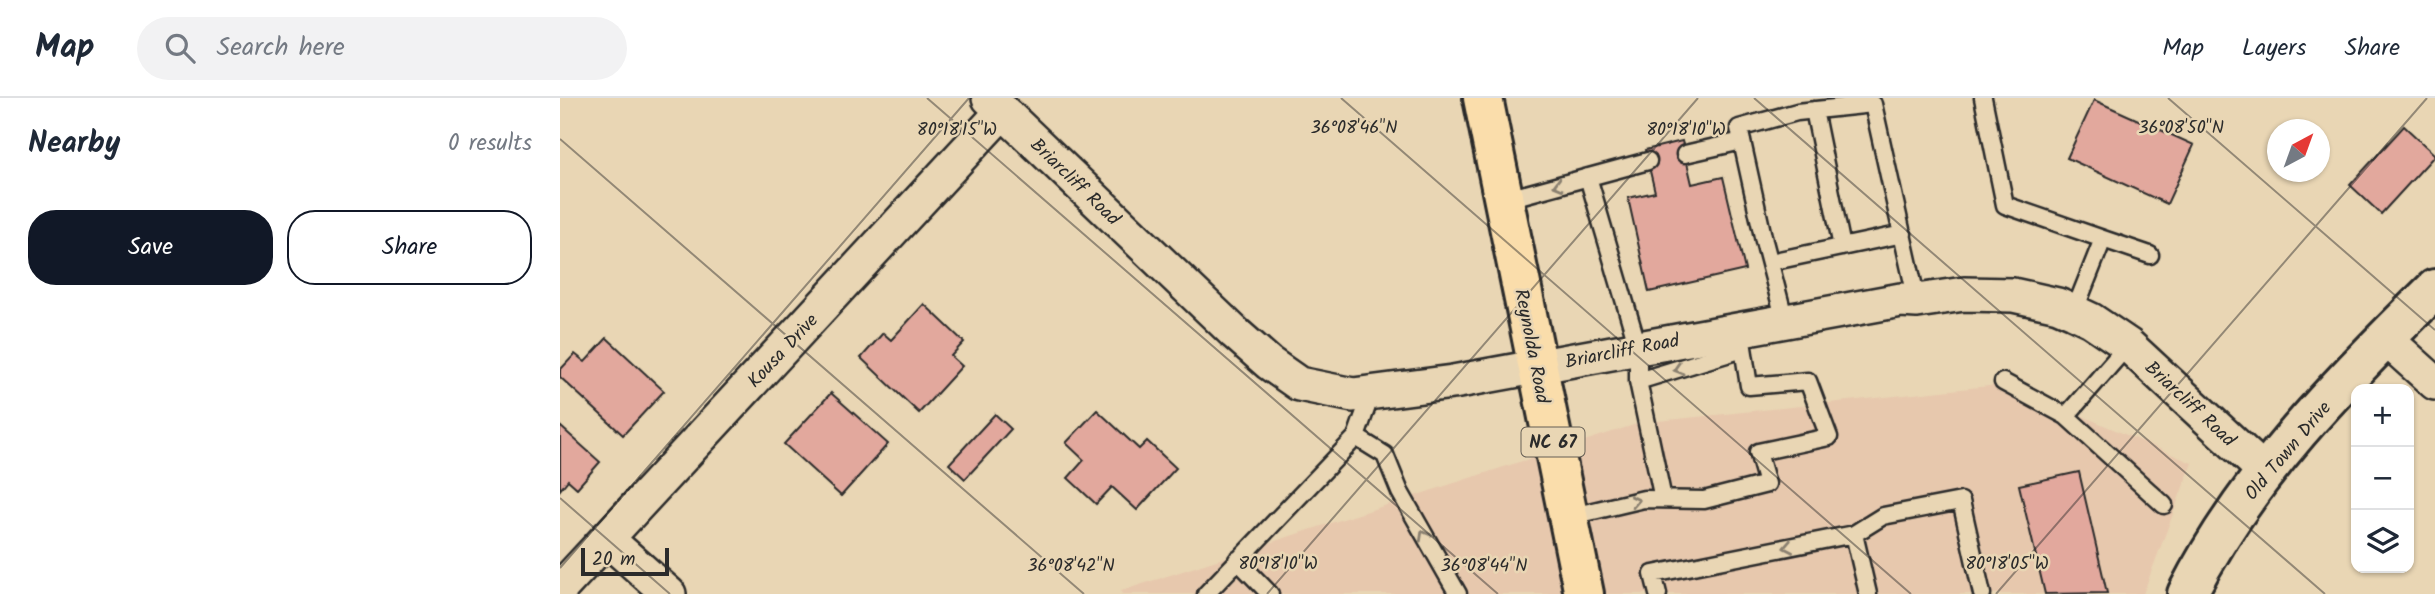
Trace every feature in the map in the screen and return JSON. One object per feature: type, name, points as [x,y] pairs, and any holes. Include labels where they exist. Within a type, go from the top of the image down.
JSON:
[{"type":"main road","name":"Reynolda Road","points":[[1483,98],[1584,594]]},
{"type":"street","name":"Briarcliff Road","points":[[996,105],[1269,363],[1300,384],[1353,395],[1453,382],[1638,346],[1742,339],[1785,321],[1901,300],[1917,301],[1964,294],[2013,295],[2058,304],[2128,345],[2264,471]]},
{"type":"street","name":"Kousa Drive","points":[[560,589],[996,105]]},
{"type":"street","name":"Old Town Drive","points":[[2187,594],[2206,557],[2264,471],[2385,338],[2435,289]]},
{"type":"street","points":[[2385,338],[2435,383]]},
{"type":"street","points":[[607,539],[668,594]]},
{"type":"lane","points":[[1983,98],[2005,205],[2150,255]]},
{"type":"lane","points":[[1785,321],[1739,128],[1797,112],[1873,104],[1917,301]]},
{"type":"lane","points":[[1814,110],[1842,247]]},
{"type":"lane","points":[[1685,153],[1742,141]]},
{"type":"lane","points":[[1504,200],[1648,161]]},
{"type":"lane","points":[[1588,177],[1638,346],[1638,381],[1663,499]]},
{"type":"lane","points":[[1770,262],[1903,234]]},
{"type":"lane","points":[[2074,312],[2104,239]]},
{"type":"lane","points":[[1568,517],[1644,499],[1704,500],[1767,484],[1758,452],[1829,437],[1808,381],[1749,386],[1742,339],[1638,381]]},
{"type":"lane","points":[[2066,416],[2128,345]]},
{"type":"lane","points":[[2003,382],[2066,416],[2164,505]]},
{"type":"lane","points":[[1206,594],[1356,437],[1373,392]]},
{"type":"lane","points":[[1356,437],[1385,455],[1400,492],[1458,594]]},
{"type":"lane","points":[[1658,594],[1653,574],[1854,534],[1883,516],[1961,501],[1982,594]]},
{"type":"lane","points":[[1854,534],[1868,594]]},
{"type":"lane","points":[[1237,560],[1270,594]]},
{"type":"shaded area","points":[[2008,384],[2192,463],[2143,594],[1122,594],[1121,591],[1640,423]]},
{"type":"building","points":[[2094,100],[2194,145],[2167,204],[2067,158]]},
{"type":"building","points":[[2404,126],[2435,155],[2381,214],[2350,185]]},
{"type":"building","points":[[1682,141],[1692,184],[1723,177],[1745,270],[1649,292],[1628,198],[1655,192],[1645,150]]},
{"type":"building","points":[[924,304],[964,342],[951,356],[962,366],[919,413],[861,358],[883,333],[891,340]]},
{"type":"building","points":[[607,338],[664,391],[623,435],[560,377],[560,370],[575,354],[585,362]]},
{"type":"building","points":[[831,393],[888,444],[841,496],[784,444]]},
{"type":"building","points":[[1097,410],[1139,449],[1147,441],[1176,468],[1137,510],[1112,487],[1096,504],[1068,478],[1084,460],[1066,443]]},
{"type":"building","points":[[995,414],[1011,429],[965,479],[949,464]]},
{"type":"building","points":[[560,426],[600,462],[577,488],[568,480],[560,490]]},
{"type":"building","points":[[2079,472],[2107,593],[2045,594],[2019,485]]}]
